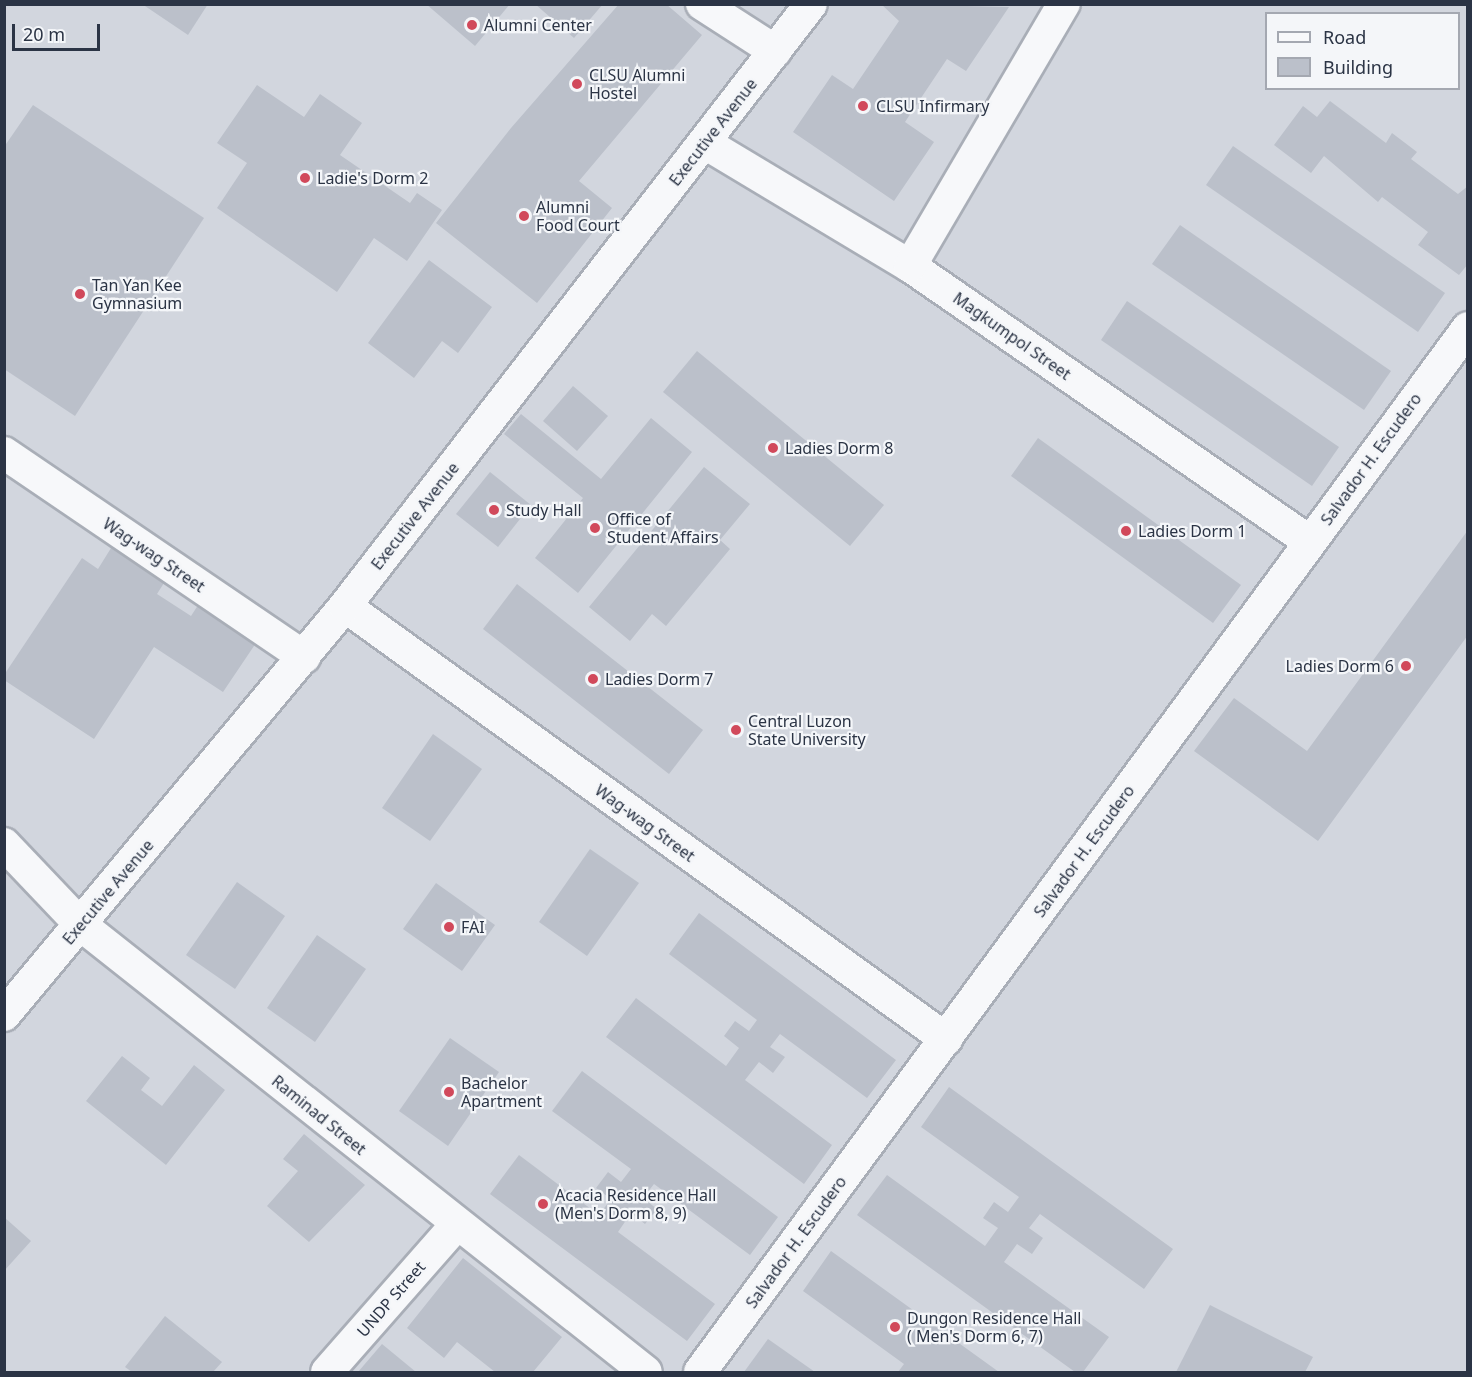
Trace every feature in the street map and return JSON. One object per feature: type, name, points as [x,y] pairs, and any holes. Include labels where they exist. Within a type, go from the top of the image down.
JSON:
[{"type":"street","points":[[702,4],[775,51]]},
{"type":"street","name":"Executive Avenue","points":[[4,1015],[345,606],[811,4]]},
{"type":"street","points":[[910,267],[1064,4]]},
{"type":"street","name":"Magkumpol Street","points":[[705,143],[910,267],[1310,542]]},
{"type":"street","name":"Salvador H. Escudero","points":[[700,1372],[1467,328]]},
{"type":"street","name":"Wag-wag Street","points":[[4,453],[304,657]]},
{"type":"street","name":"Wag-wag Street","points":[[345,606],[946,1040]]},
{"type":"street","name":"Raminad Street","points":[[4,844],[81,925],[456,1225],[646,1372]]},
{"type":"street","name":"UNDP Street","points":[[327,1372],[456,1225]]},
{"type":"shaded area","name":"Central Luzon State University","points":[[5,5],[1467,5],[1467,1372],[5,1372]]},
{"type":"building","points":[[142,4],[208,4],[188,35]]},
{"type":"building","name":"Alumni Center","points":[[426,4],[510,4],[475,46]]},
{"type":"building","name":"Alumni Center","points":[[535,4],[603,4],[574,38]]},
{"type":"building","points":[[619,4],[666,4],[702,35],[579,181],[612,208],[537,303],[436,223],[511,128]]},
{"type":"building","name":"CLSU Infirmary","points":[[881,4],[1009,7],[966,71],[947,59],[905,122],[934,142],[894,201],[793,132],[832,75],[853,89],[899,21]]},
{"type":"building","name":"Ladie's Dorm 2","points":[[257,85],[304,117],[320,94],[362,123],[340,155],[410,203],[417,193],[442,210],[407,261],[374,238],[337,292],[217,208],[247,163],[217,143]]},
{"type":"building","points":[[1330,101],[1386,143],[1392,133],[1417,152],[1411,159],[1458,194],[1468,186],[1468,264],[1459,275],[1418,245],[1428,232],[1382,197],[1378,202],[1324,156],[1311,173],[1274,145],[1303,106],[1317,117]]},
{"type":"building","name":"Tan Yan Kee Gymnasium","points":[[33,105],[204,218],[75,416],[4,369],[4,147]]},
{"type":"building","points":[[1233,146],[1445,293],[1418,332],[1206,185]]},
{"type":"building","points":[[1180,225],[1391,371],[1364,410],[1152,264]]},
{"type":"building","points":[[429,260],[492,307],[458,353],[442,341],[414,378],[368,343]]},
{"type":"building","points":[[1127,301],[1339,447],[1312,486],[1101,340]]},
{"type":"building","name":"Ladies Dorm 8","points":[[697,351],[884,505],[850,546],[663,392]]},
{"type":"building","points":[[573,386],[608,416],[577,451],[543,421]]},
{"type":"building","name":"Office of Student Affairs","points":[[521,414],[601,479],[651,418],[692,452],[578,593],[535,558],[583,498],[504,434]]},
{"type":"building","name":"Ladies Dorm 1","points":[[1038,438],[1241,585],[1213,623],[1011,476]]},
{"type":"building","points":[[704,467],[750,504],[720,540],[730,549],[666,626],[652,614],[630,641],[589,607]]},
{"type":"building","name":"Study Hall","points":[[490,472],[531,505],[498,547],[456,514]]},
{"type":"building","name":"Ladies Dorm 6","points":[[1468,530],[1468,635],[1318,841],[1194,751],[1234,698],[1307,751]]},
{"type":"building","points":[[116,540],[169,575],[157,594],[191,616],[204,596],[262,634],[223,692],[154,647],[94,739],[4,680],[4,675],[82,558],[98,569]]},
{"type":"building","name":"Ladies Dorm 7","points":[[517,584],[703,730],[669,774],[483,629]]},
{"type":"building","points":[[433,734],[482,769],[430,841],[382,808]]},
{"type":"building","points":[[590,849],[639,883],[587,956],[539,922]]},
{"type":"building","points":[[237,882],[285,916],[235,989],[186,955]]},
{"type":"building","name":"FAI","points":[[436,883],[495,925],[462,971],[403,929]]},
{"type":"building","points":[[699,913],[896,1060],[867,1098],[780,1034],[770,1047],[785,1057],[773,1073],[759,1062],[745,1080],[832,1145],[804,1184],[606,1037],[636,998],[726,1066],[739,1048],[724,1036],[735,1021],[749,1031],[757,1020],[669,954]]},
{"type":"building","points":[[317,935],[366,969],[315,1042],[267,1008]]},
{"type":"building","name":"Bachelor Apartment","points":[[450,1038],[499,1072],[448,1146],[399,1111]]},
{"type":"building","points":[[122,1056],[150,1078],[141,1090],[162,1106],[194,1065],[225,1090],[166,1165],[86,1101]]},
{"type":"building","name":"Acacia Residence Hall (Men's Dorm 8, 9)","points":[[582,1071],[778,1217],[750,1255],[654,1184],[643,1198],[657,1209],[645,1224],[631,1213],[618,1232],[715,1304],[687,1341],[490,1194],[519,1155],[599,1215],[611,1199],[596,1188],[608,1172],[621,1182],[631,1169],[552,1111]]},
{"type":"building","points":[[949,1087],[1173,1249],[1144,1289],[1040,1214],[1029,1228],[1043,1238],[1032,1254],[1017,1244],[1004,1262],[1109,1337],[1083,1372],[1075,1372],[857,1215],[887,1175],[985,1246],[998,1228],[983,1218],[994,1202],[1008,1212],[1019,1197],[921,1127]]},
{"type":"building","points":[[304,1134],[365,1185],[309,1242],[267,1206],[298,1171],[283,1159]]},
{"type":"building","points":[[4,1217],[31,1241],[4,1271]]},
{"type":"building","name":"Dungon Residence Hall ( Men's Dorm 6, 7)","points":[[831,1251],[999,1372],[898,1372],[904,1364],[803,1291]]},
{"type":"building","points":[[463,1258],[562,1337],[533,1372],[495,1372],[457,1342],[444,1358],[407,1328]]},
{"type":"building","points":[[1210,1305],[1313,1357],[1305,1372],[1176,1372]]},
{"type":"building","points":[[165,1316],[222,1362],[213,1372],[132,1372],[125,1367]]},
{"type":"building","points":[[768,1339],[815,1372],[744,1372]]},
{"type":"building","points":[[382,1344],[416,1372],[358,1372]]},
{"type":"place","name":"Alumni Center","points":[[472,25]]},
{"type":"place","name":"CLSU Alumni Hostel","points":[[577,84]]},
{"type":"place","name":"CLSU Infirmary","points":[[863,106]]},
{"type":"place","name":"Ladie's Dorm 2","points":[[305,178]]},
{"type":"place","name":"Alumni Food Court","points":[[524,216]]},
{"type":"place","name":"Tan Yan Kee Gymnasium","points":[[80,294]]},
{"type":"place","name":"Ladies Dorm 8","points":[[773,448]]},
{"type":"place","name":"Study Hall","points":[[494,510]]},
{"type":"place","name":"Office of Student Affairs","points":[[595,528]]},
{"type":"place","name":"Ladies Dorm 1","points":[[1126,531]]},
{"type":"place","name":"Ladies Dorm 6","points":[[1406,666]]},
{"type":"place","name":"Ladies Dorm 7","points":[[593,679]]},
{"type":"place","name":"Central Luzon State University","points":[[736,730]]},
{"type":"place","name":"FAI","points":[[449,927]]},
{"type":"place","name":"Bachelor Apartment","points":[[449,1092]]},
{"type":"place","name":"Acacia Residence Hall (Men's Dorm 8, 9)","points":[[543,1204]]},
{"type":"place","name":"Dungon Residence Hall ( Men's Dorm 6, 7)","points":[[895,1327]]}]
